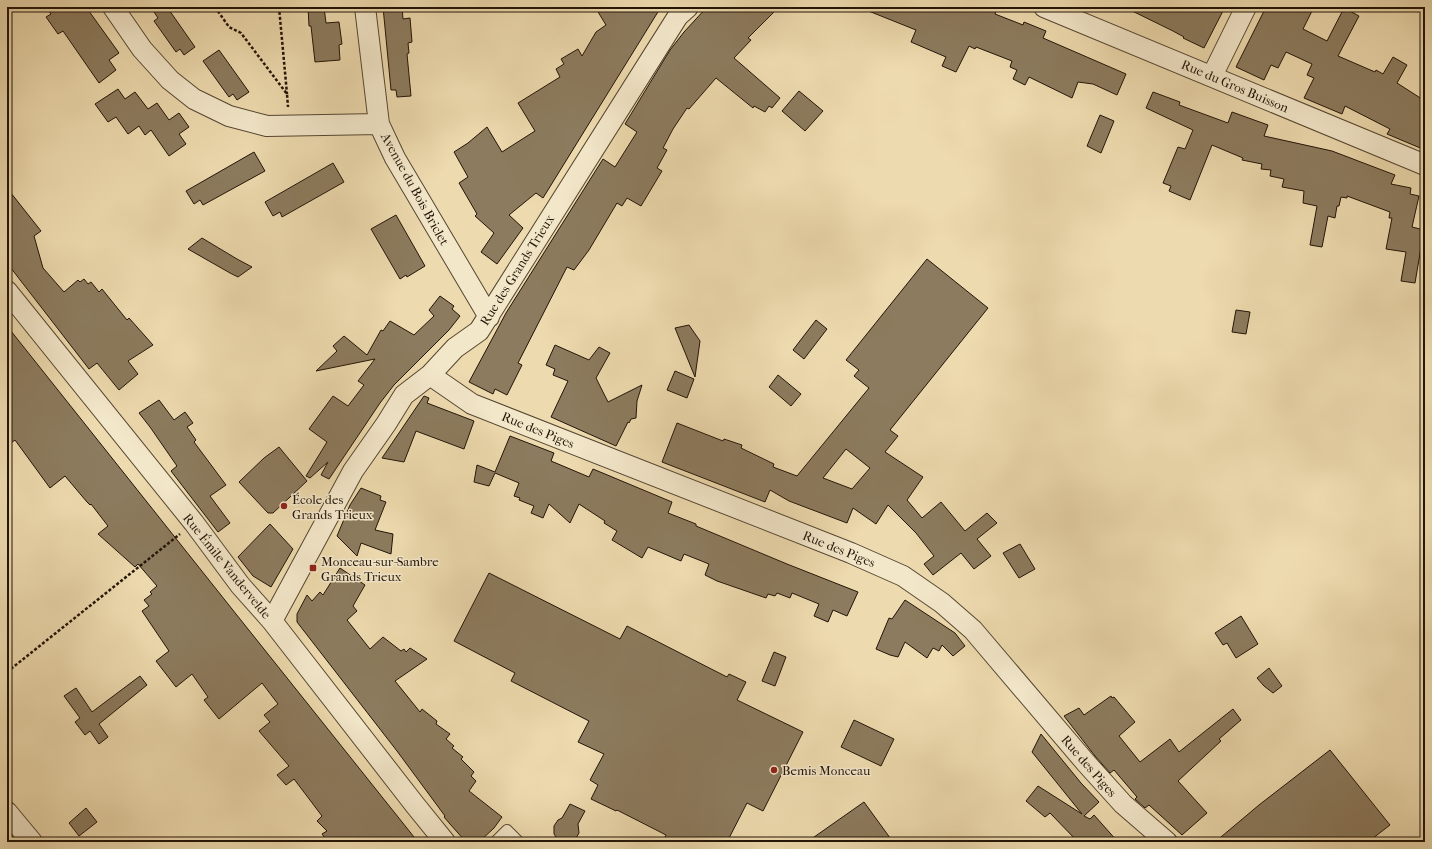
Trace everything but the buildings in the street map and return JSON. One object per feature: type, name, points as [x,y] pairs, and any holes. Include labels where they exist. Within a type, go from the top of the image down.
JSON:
[{"type":"street","name":"Avenue du Bois Briclet","points":[[113,7],[142,49],[170,80],[194,99],[229,116],[267,126],[379,124],[395,158],[489,317]]},
{"type":"street","points":[[365,7],[379,124]]},
{"type":"street","name":"Rue des Grands Trieux","points":[[272,621],[353,471],[386,424],[404,395],[430,375],[455,348],[479,331],[678,16],[688,7]]},
{"type":"street","name":"Rue du Gros Buisson","points":[[1044,7],[1425,165]]},
{"type":"street","points":[[1212,76],[1246,7]]},
{"type":"street","name":"Rue Émile Vandervelde","points":[[7,291],[194,523],[240,585],[272,621],[444,842]]},
{"type":"street","name":"Rue des Piges","points":[[430,375],[472,404],[851,553],[903,576],[942,603],[973,630],[1086,763],[1123,804],[1167,842]]},
{"type":"street","points":[[7,812],[32,842]]},
{"type":"lane","points":[[494,842],[507,830],[519,842]]},
{"type":"path","points":[[215,7],[229,27],[241,33],[287,94]]},
{"type":"path","points":[[279,7],[290,126]]},
{"type":"path","points":[[7,672],[194,523]]},
{"type":"place","name":"École des Grands Trieux","points":[[284,506]]},
{"type":"place","name":"Monceau-sur-Sambre Grands Trieux","points":[[313,568]]},
{"type":"place","name":"Bemis Monceau","points":[[774,770]]}]
